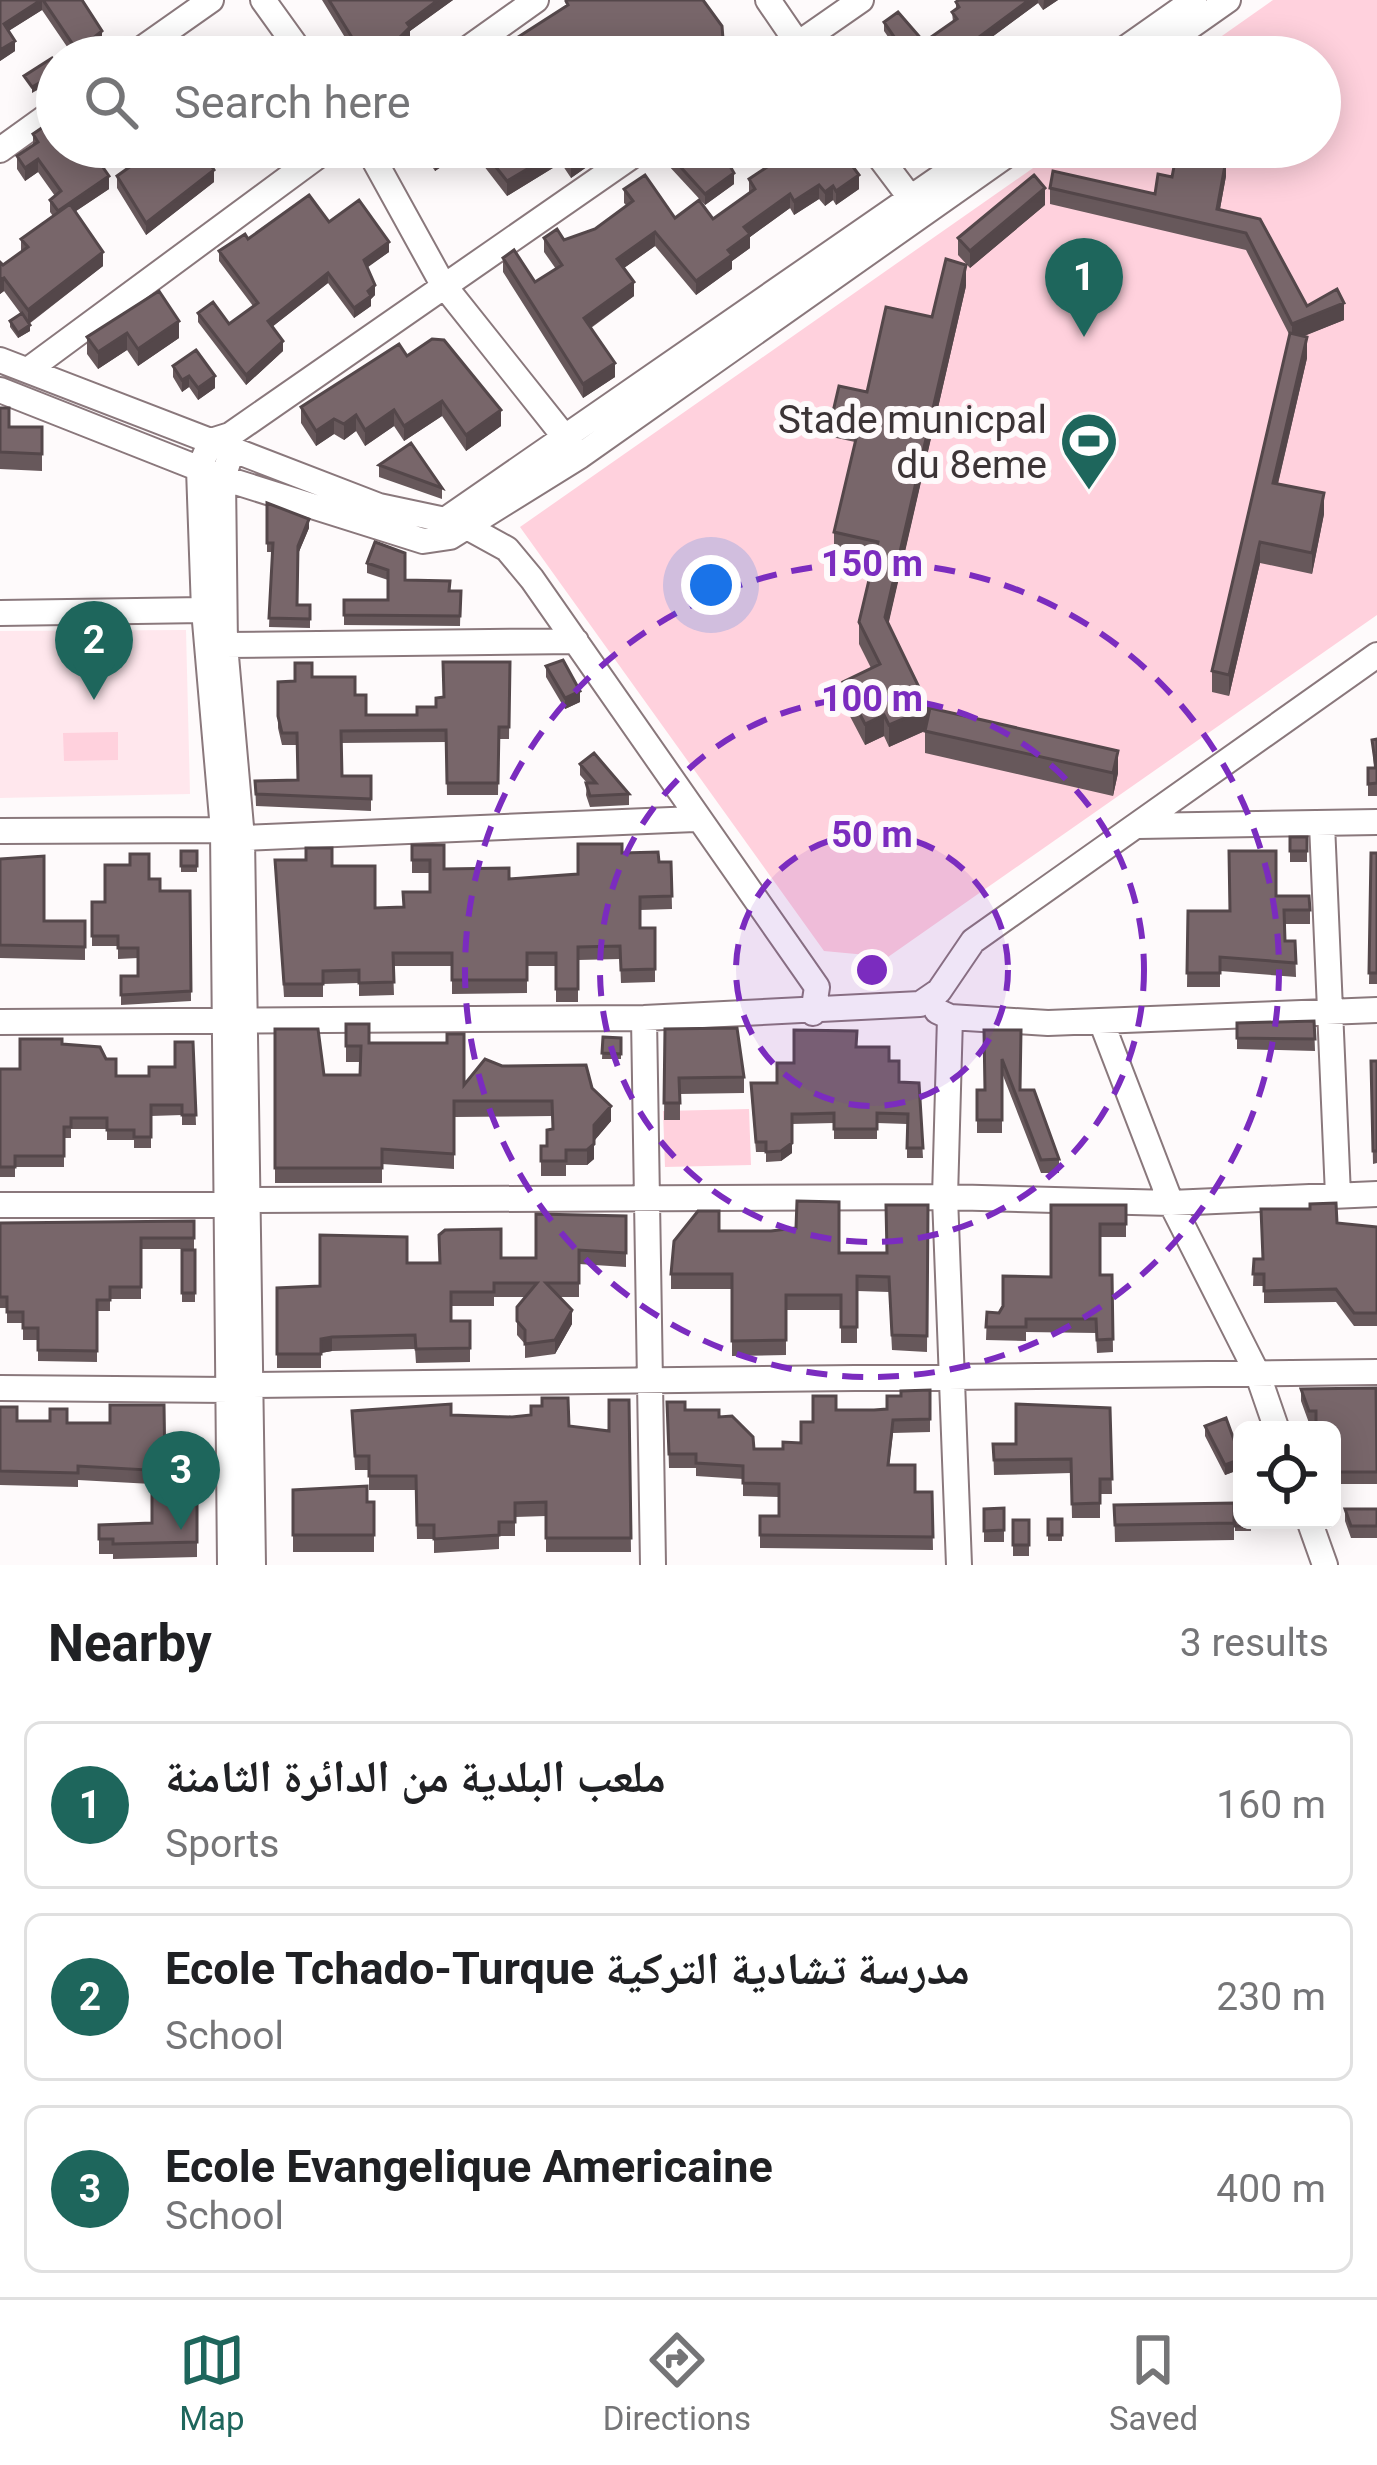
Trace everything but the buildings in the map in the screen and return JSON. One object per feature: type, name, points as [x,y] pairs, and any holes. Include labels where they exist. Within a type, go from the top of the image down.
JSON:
[{"type":"street","points":[[160,36],[211,0]]},
{"type":"street","points":[[263,0],[289,36]]},
{"type":"street","points":[[485,36],[536,0]]},
{"type":"street","points":[[767,0],[785,36]]},
{"type":"street","points":[[815,36],[861,0]]},
{"type":"street","points":[[1143,36],[1194,0]]},
{"type":"street","points":[[1177,36],[1228,0]]},
{"type":"street","points":[[0,150],[36,124]]},
{"type":"street","points":[[28,370],[302,168]]},
{"type":"street","points":[[379,168],[442,283],[573,448]]},
{"type":"street","points":[[232,834],[204,610],[211,474],[224,442],[442,283],[614,168]]},
{"type":"street","points":[[888,168],[916,206]]},
{"type":"street","points":[[916,206],[960,168]]},
{"type":"street","points":[[0,390],[211,474],[423,541],[450,537],[916,206],[982,168]]},
{"type":"street","points":[[0,360],[224,442],[379,506],[445,520],[573,448]]},
{"type":"street","points":[[211,474],[225,645],[239,1387],[253,1565]]},
{"type":"street","points":[[467,527],[507,549],[576,641],[695,819],[817,987],[813,1013]]},
{"type":"street","points":[[0,613],[204,610]]},
{"type":"street","points":[[225,645],[576,641]]},
{"type":"street","points":[[920,1004],[939,991],[973,941],[1377,655]]},
{"type":"street","points":[[0,831],[232,834],[695,819]]},
{"type":"street","points":[[1138,826],[1377,822]]},
{"type":"street","points":[[1322,824],[1338,1196]]},
{"type":"street","points":[[0,1022],[644,1018],[813,1013],[863,1004],[920,1004],[950,1017],[1101,1021],[1377,1010]]},
{"type":"street","points":[[950,1017],[945,1197],[959,1565]]},
{"type":"street","points":[[644,1018],[646,1379],[653,1565]]},
{"type":"street","points":[[1101,1021],[1171,1203],[1258,1375],[1274,1421]]},
{"type":"street","points":[[0,1204],[644,1197],[1171,1203],[1377,1194]]},
{"type":"street","points":[[0,1388],[1377,1372]]},
{"type":"street","points":[[230,1565],[239,1387]]},
{"type":"street","points":[[1312,1529],[1324,1565]]},
{"type":"shaded area","points":[[1273,0],[1377,0],[1377,615],[888,957],[824,951],[520,527],[1033,168],[1341,168],[1341,36],[1222,36]]},
{"type":"shaded area","points":[[186,630],[190,794],[0,798],[0,631]]},
{"type":"shaded area","points":[[118,732],[118,760],[64,761],[63,733]]},
{"type":"shaded area","points":[[749,1109],[751,1165],[665,1167],[663,1111]]},
{"type":"place","name":"ملعب البلدية من الدائرة الثامنة","points":[[1084,337]]},
{"type":"place","name":"Stade municpal du 8eme","points":[[1089,492]]},
{"type":"place","name":"Ecole Tchado-Turque مدرسة تشادية التركية","points":[[94,700]]},
{"type":"place","name":"Ecole Evangelique Americaine","points":[[181,1530]]}]
